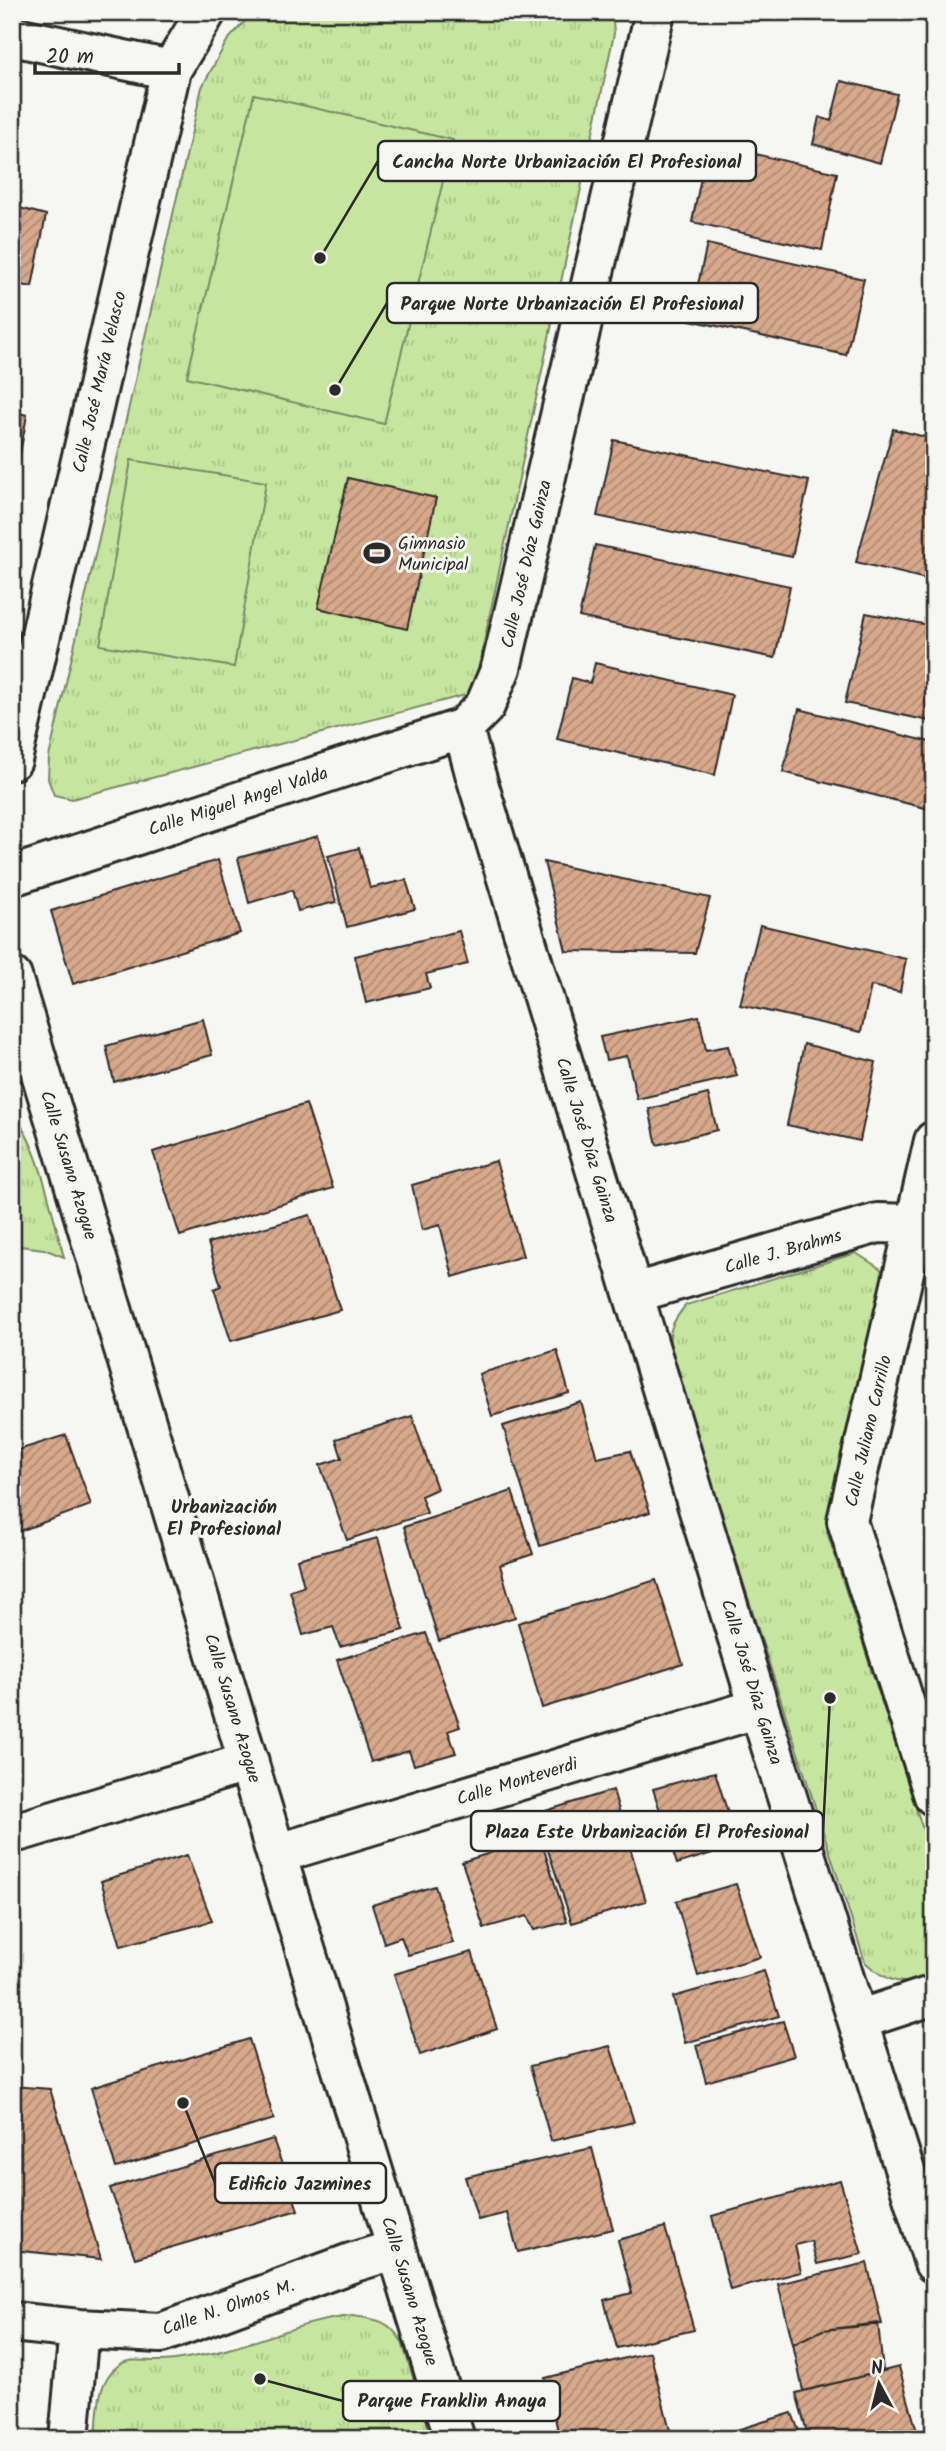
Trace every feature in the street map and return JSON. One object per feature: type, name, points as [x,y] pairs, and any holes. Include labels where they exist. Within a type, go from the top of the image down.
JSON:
[{"type":"street","name":"Calle José María Velasco","points":[[12,760],[171,70],[206,12]]},
{"type":"street","name":"Calle José Díaz Gainza","points":[[655,12],[501,668],[485,706],[463,728],[759,1708],[934,2263]]},
{"type":"street","points":[[12,36],[171,70]]},
{"type":"street","name":"Calle Miguel Angel Valda","points":[[12,876],[463,728]]},
{"type":"street","name":"Calle Susano Azogue","points":[[13,983],[455,2439]]},
{"type":"street","name":"Calle Juliano Carrillo","points":[[934,1142],[924,1225],[847,1521],[934,1796]]},
{"type":"street","name":"Calle J. Brahms","points":[[634,1293],[878,1223],[924,1225]]},
{"type":"street","name":"Calle Monteverdi","points":[[276,1854],[759,1708]]},
{"type":"street","points":[[12,1831],[249,1762]]},
{"type":"street","points":[[858,2020],[934,1995]]},
{"type":"street","name":"Calle N. Olmos M.","points":[[12,2322],[160,2333],[351,2263],[397,2249]]},
{"type":"street","points":[[69,2439],[79,2329]]},
{"type":"green space","points":[[253,12],[603,12],[613,21],[614,34],[473,693],[72,799],[54,795],[48,779],[49,757],[202,87],[227,41]]},
{"type":"green space","points":[[254,94],[453,140],[384,424],[187,377]]},
{"type":"green space","points":[[131,460],[266,482],[234,667],[100,645]]},
{"type":"green space","points":[[12,1114],[22,1126],[37,1161],[64,1257],[44,1249],[12,1245]]},
{"type":"green space","points":[[856,1253],[881,1269],[884,1293],[827,1532],[934,1864],[934,1975],[906,1982],[889,1979],[865,1962],[670,1355],[672,1328],[686,1305]]},
{"type":"green space","points":[[352,2316],[387,2325],[402,2342],[432,2439],[96,2439],[102,2389],[111,2372],[119,2365],[134,2360],[170,2360],[217,2352],[312,2323]]},
{"type":"building","points":[[841,81],[897,94],[880,163],[813,144],[819,117],[831,121]]},
{"type":"building","points":[[708,143],[837,173],[822,250],[692,222]]},
{"type":"building","points":[[12,206],[46,215],[32,287],[12,283]]},
{"type":"building","points":[[707,244],[864,279],[846,355],[690,320]]},
{"type":"building","points":[[12,411],[27,415],[14,488],[12,487]]},
{"type":"building","points":[[893,429],[934,439],[934,581],[856,562]]},
{"type":"building","points":[[614,440],[809,481],[792,557],[597,516]]},
{"type":"building","name":"Gimnasio Municipal","points":[[348,478],[436,498],[407,629],[318,608]]},
{"type":"building","points":[[595,545],[790,586],[775,658],[579,617]]},
{"type":"building","points":[[866,613],[934,626],[934,722],[845,703]]},
{"type":"building","points":[[595,663],[732,695],[715,775],[557,739],[572,678],[590,683]]},
{"type":"building","points":[[799,709],[934,743],[934,790],[929,809],[783,772]]},
{"type":"building","points":[[318,836],[336,902],[298,911],[292,890],[249,903],[238,858]]},
{"type":"building","points":[[359,848],[370,888],[406,880],[415,909],[347,927],[328,856]]},
{"type":"building","points":[[218,860],[240,933],[73,984],[51,911]]},
{"type":"building","points":[[544,862],[710,898],[695,953],[566,951]]},
{"type":"building","points":[[760,925],[906,959],[900,992],[871,986],[861,1032],[740,1005]]},
{"type":"building","points":[[459,931],[468,964],[426,974],[430,988],[366,1003],[355,956]]},
{"type":"building","points":[[699,1016],[706,1050],[728,1046],[737,1076],[637,1099],[627,1056],[606,1060],[600,1037]]},
{"type":"building","points":[[203,1019],[212,1055],[114,1082],[106,1046]]},
{"type":"building","points":[[804,1044],[876,1062],[860,1141],[787,1125]]},
{"type":"building","points":[[708,1094],[717,1130],[657,1145],[649,1109]]},
{"type":"building","points":[[306,1104],[333,1188],[180,1236],[153,1152]]},
{"type":"building","points":[[12,1154],[20,1160],[12,1171]]},
{"type":"building","points":[[496,1161],[523,1256],[453,1277],[440,1225],[422,1230],[412,1185]]},
{"type":"building","points":[[310,1215],[340,1310],[231,1341],[214,1289],[221,1286],[208,1243]]},
{"type":"building","points":[[557,1350],[569,1393],[492,1416],[479,1374]]},
{"type":"building","points":[[581,1402],[597,1458],[630,1451],[650,1512],[540,1546],[503,1426]]},
{"type":"building","points":[[412,1416],[437,1489],[421,1496],[427,1513],[347,1540],[320,1465],[342,1458],[336,1439]]},
{"type":"building","points":[[66,1435],[91,1505],[12,1534],[12,1452]]},
{"type":"building","points":[[512,1491],[533,1554],[500,1565],[515,1617],[439,1641],[404,1527]]},
{"type":"building","points":[[378,1538],[404,1630],[340,1647],[333,1627],[303,1635],[290,1591],[304,1586],[297,1559]]},
{"type":"building","points":[[656,1580],[683,1664],[542,1708],[518,1623]]},
{"type":"building","points":[[426,1633],[460,1727],[448,1731],[456,1753],[414,1765],[409,1751],[371,1762],[337,1660]]},
{"type":"building","points":[[715,1772],[738,1845],[677,1864],[653,1789]]},
{"type":"building","points":[[613,1790],[646,1901],[572,1923],[536,1814]]},
{"type":"building","points":[[540,1837],[567,1922],[534,1930],[527,1916],[484,1928],[462,1862]]},
{"type":"building","points":[[187,1855],[212,1921],[121,1946],[101,1881]]},
{"type":"building","points":[[736,1884],[760,1957],[698,1976],[676,1901]]},
{"type":"building","points":[[435,1886],[453,1943],[408,1955],[401,1937],[384,1943],[372,1905]]},
{"type":"building","points":[[472,1952],[497,2029],[420,2055],[394,1974]]},
{"type":"building","points":[[764,1971],[779,2016],[685,2043],[673,1997]]},
{"type":"building","points":[[783,2021],[794,2056],[706,2082],[696,2045]]},
{"type":"building","points":[[249,2039],[274,2119],[116,2168],[91,2088]]},
{"type":"building","points":[[610,2046],[634,2122],[551,2141],[530,2066]]},
{"type":"building","points":[[12,2086],[50,2089],[101,2259],[12,2250]]},
{"type":"building","points":[[273,2139],[298,2210],[135,2258],[110,2188]]},
{"type":"building","points":[[592,2148],[613,2229],[518,2252],[507,2213],[478,2220],[465,2177]]},
{"type":"building","points":[[840,2180],[862,2254],[817,2264],[811,2241],[795,2245],[801,2272],[730,2290],[712,2216]]},
{"type":"building","points":[[665,2227],[694,2330],[617,2348],[604,2300],[632,2293],[618,2240]]},
{"type":"building","points":[[867,2263],[882,2324],[823,2330],[793,2344],[778,2284]]},
{"type":"building","points":[[878,2323],[883,2371],[803,2391],[793,2344],[823,2330]]},
{"type":"building","points":[[650,2352],[671,2434],[651,2439],[560,2439],[545,2378]]},
{"type":"building","points":[[899,2367],[919,2439],[843,2439],[841,2433],[809,2439],[796,2393]]},
{"type":"building","points":[[792,2413],[802,2439],[722,2439],[720,2435]]},
{"type":"place","name":"Cancha Norte Urbanización El Profesional","points":[[320,258]]},
{"type":"place","name":"Parque Norte Urbanización El Profesional","points":[[335,390]]},
{"type":"place","name":"Gimnasio Municipal","points":[[377,553]]},
{"type":"place","name":"Plaza Este Urbanización El Profesional","points":[[830,1698]]},
{"type":"place","name":"Edificio Jazmines","points":[[183,2103]]},
{"type":"place","name":"Parque Franklin Anaya","points":[[260,2379]]},
{"type":"district","name":"Urbanización El Profesional","points":[[224,1517]]}]
